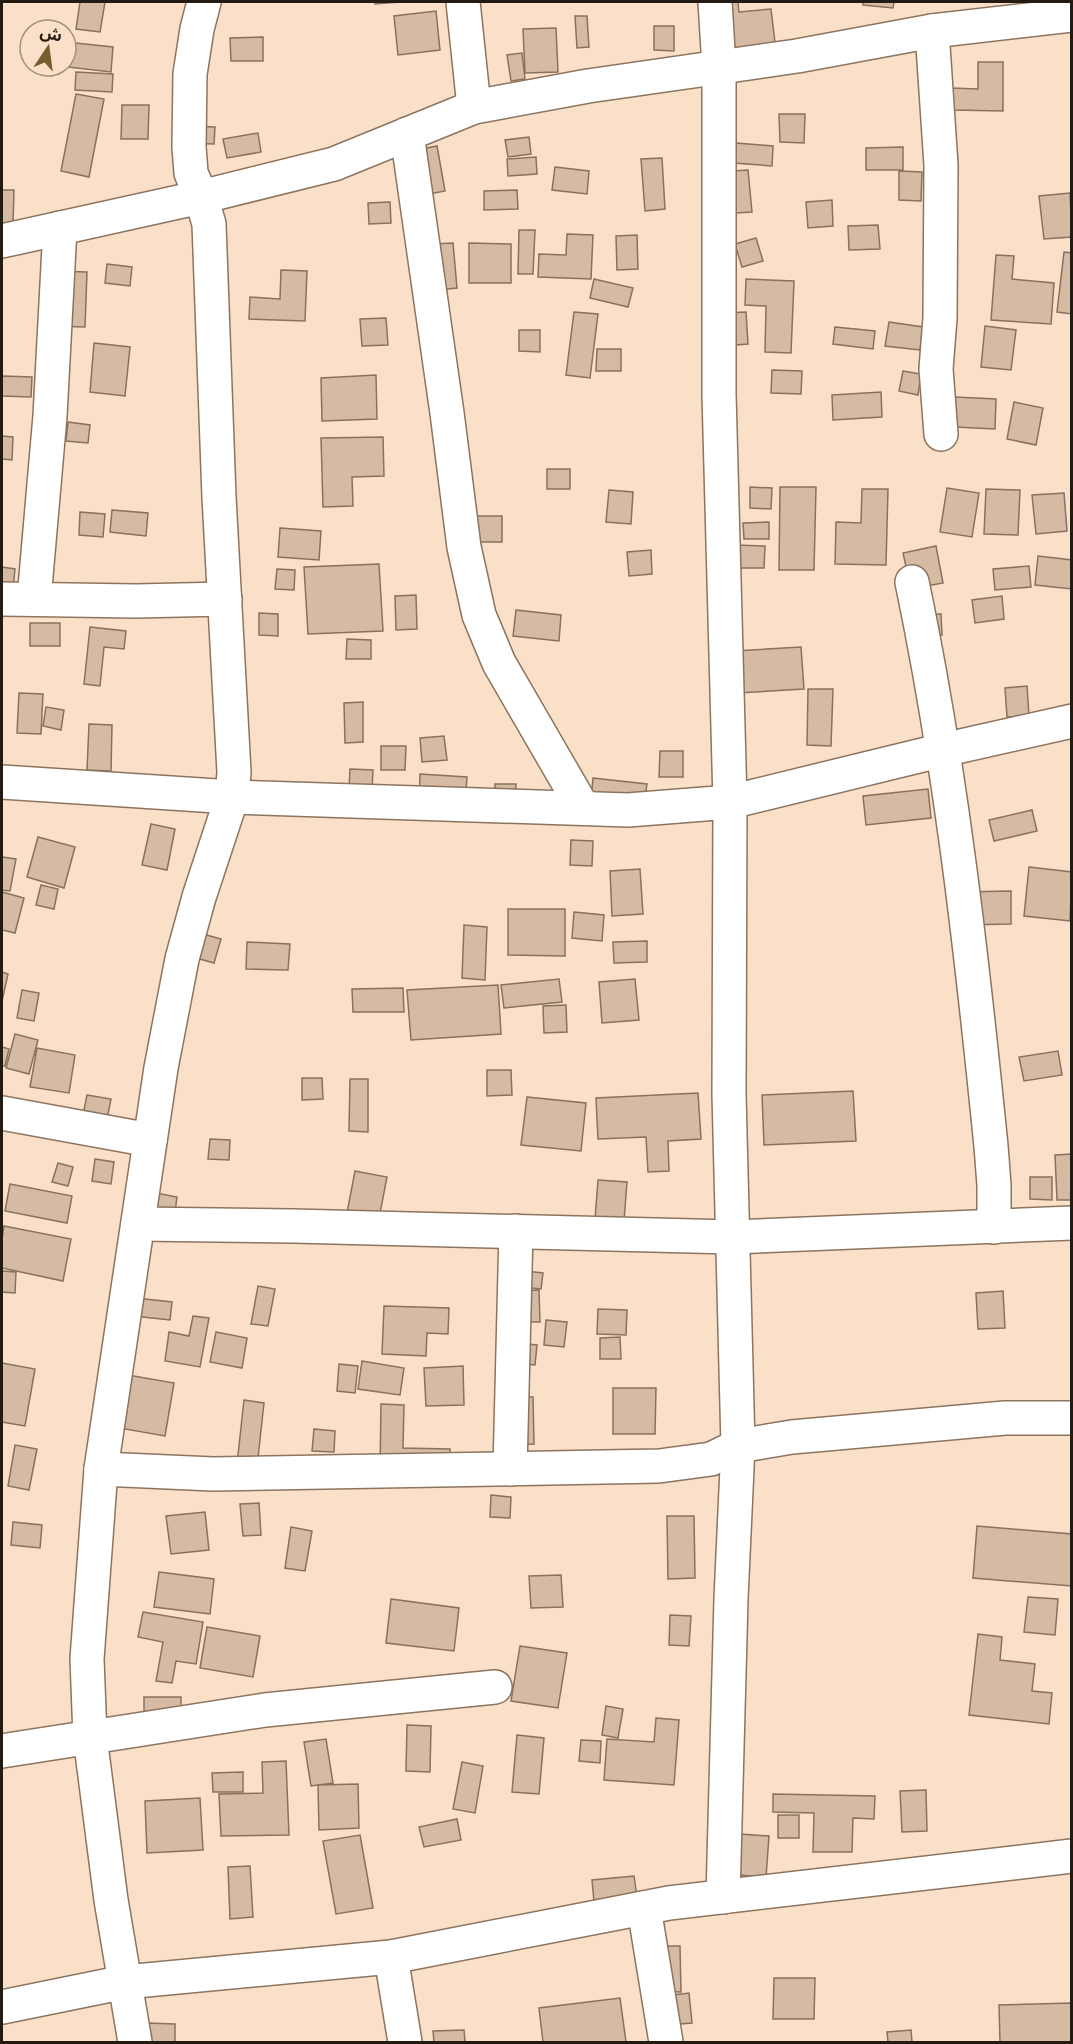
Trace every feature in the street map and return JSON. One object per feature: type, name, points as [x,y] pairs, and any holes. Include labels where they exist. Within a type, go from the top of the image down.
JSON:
[{"type":"street","points":[[135,2043],[111,1900],[90,1737],[87,1659],[101,1469],[161,1068],[182,959],[202,886],[232,797],[234,772],[219,497],[209,224],[191,173],[189,147],[190,74],[204,2]]},
{"type":"street","points":[[463,2],[474,107]]},
{"type":"street","points":[[715,2],[719,67],[719,394],[730,802],[729,1094],[738,1446],[731,1599],[723,1897]]},
{"type":"street","points":[[2,241],[201,197],[334,164],[474,107],[588,86],[797,56],[932,31],[1071,15]]},
{"type":"street","points":[[932,31],[941,165],[940,307],[936,369],[941,434]]},
{"type":"street","points":[[407,134],[464,547],[479,615],[499,663],[583,808]]},
{"type":"street","points":[[34,599],[50,416],[60,228]]},
{"type":"street","points":[[912,582],[927,654],[963,886],[980,1030],[993,1175],[994,1227]]},
{"type":"street","points":[[2,599],[136,601],[225,599]]},
{"type":"street","points":[[2,782],[232,797],[628,810],[730,802],[1071,721]]},
{"type":"street","points":[[2,1113],[150,1140]]},
{"type":"street","points":[[138,1224],[733,1237],[1071,1223]]},
{"type":"street","points":[[510,1469],[516,1232]]},
{"type":"street","points":[[101,1469],[213,1474],[659,1466],[711,1459],[738,1446],[792,1437],[1005,1418],[1071,1418]]},
{"type":"street","points":[[2,1751],[265,1710],[495,1688]]},
{"type":"street","points":[[2,2007],[125,1982],[391,1957],[669,1903],[1071,1856]]},
{"type":"street","points":[[644,1908],[666,2043]]},
{"type":"street","points":[[391,1957],[405,2043]]},
{"type":"building","points":[[80,2],[105,2],[100,32],[78,29]]},
{"type":"building","points":[[375,2],[400,2],[375,4]]},
{"type":"building","points":[[716,2],[738,2],[739,12],[771,9],[776,51],[723,57]]},
{"type":"building","points":[[863,2],[894,2],[893,8],[863,5]]},
{"type":"building","points":[[436,11],[440,50],[398,55],[394,16]]},
{"type":"building","points":[[575,16],[587,16],[589,47],[577,48]]},
{"type":"building","points":[[654,26],[674,26],[674,51],[654,50]]},
{"type":"building","points":[[556,28],[558,72],[525,73],[523,29]]},
{"type":"building","points":[[263,37],[263,61],[231,61],[230,38]]},
{"type":"building","points":[[78,43],[113,47],[111,72],[78,68]]},
{"type":"building","points":[[522,53],[525,79],[511,81],[507,55]]},
{"type":"building","points":[[978,62],[1003,62],[1003,111],[952,110],[952,88],[978,89]]},
{"type":"building","points":[[78,72],[113,74],[112,92],[75,90]]},
{"type":"building","points":[[76,94],[104,99],[89,177],[61,171]]},
{"type":"building","points":[[122,105],[149,105],[148,139],[121,139]]},
{"type":"building","points":[[779,114],[805,114],[804,143],[780,142]]},
{"type":"building","points":[[184,126],[215,127],[214,144],[184,143]]},
{"type":"building","points":[[258,133],[261,152],[227,158],[223,139]]},
{"type":"building","points":[[529,137],[531,154],[508,157],[505,140]]},
{"type":"building","points":[[736,143],[773,146],[772,166],[734,163]]},
{"type":"building","points":[[437,146],[445,191],[414,197],[406,152]]},
{"type":"building","points":[[903,147],[903,170],[866,170],[866,148]]},
{"type":"building","points":[[536,157],[537,174],[508,176],[507,159]]},
{"type":"building","points":[[662,158],[665,209],[645,211],[641,159]]},
{"type":"building","points":[[555,167],[589,171],[587,194],[552,190]]},
{"type":"building","points":[[748,170],[752,212],[719,214],[715,172]]},
{"type":"building","points":[[899,171],[922,172],[921,201],[899,200]]},
{"type":"building","points":[[2,190],[14,190],[13,224],[2,223]]},
{"type":"building","points":[[517,190],[518,209],[484,210],[484,191]]},
{"type":"building","points":[[1070,193],[1072,237],[1044,239],[1039,196]]},
{"type":"building","points":[[832,200],[833,226],[808,228],[806,202]]},
{"type":"building","points":[[390,202],[391,223],[369,224],[368,203]]},
{"type":"building","points":[[878,225],[880,249],[849,250],[848,226]]},
{"type":"building","points":[[519,230],[535,230],[533,274],[518,274]]},
{"type":"building","points":[[567,234],[593,235],[591,279],[538,277],[539,254],[566,255]]},
{"type":"building","points":[[637,235],[638,269],[617,270],[616,236]]},
{"type":"building","points":[[756,238],[763,261],[742,267],[735,244]]},
{"type":"building","points":[[453,243],[457,288],[438,290],[434,244]]},
{"type":"building","points":[[469,243],[511,244],[511,283],[469,283]]},
{"type":"building","points":[[1064,252],[1072,253],[1072,314],[1057,312]]},
{"type":"building","points":[[996,255],[1014,256],[1012,279],[1054,283],[1051,324],[991,320]]},
{"type":"building","points":[[107,264],[132,267],[130,286],[105,283]]},
{"type":"building","points":[[281,270],[307,271],[305,321],[249,319],[250,297],[280,299]]},
{"type":"building","points":[[55,271],[87,272],[85,327],[53,326]]},
{"type":"building","points":[[594,279],[633,288],[628,307],[590,298]]},
{"type":"building","points":[[746,279],[794,281],[791,353],[765,352],[766,306],[745,305]]},
{"type":"building","points":[[574,312],[598,314],[590,378],[566,375]]},
{"type":"building","points":[[746,312],[748,344],[723,346],[721,313]]},
{"type":"building","points":[[386,318],[388,345],[362,346],[360,319]]},
{"type":"building","points":[[889,322],[923,327],[920,350],[885,346]]},
{"type":"building","points":[[985,326],[1016,330],[1011,370],[981,367]]},
{"type":"building","points":[[835,327],[875,331],[873,349],[833,344]]},
{"type":"building","points":[[519,330],[540,330],[540,352],[519,351]]},
{"type":"building","points":[[94,343],[130,347],[125,396],[90,392]]},
{"type":"building","points":[[597,349],[621,349],[621,371],[596,371]]},
{"type":"building","points":[[772,370],[802,371],[801,394],[771,393]]},
{"type":"building","points":[[903,371],[921,374],[918,395],[899,391]]},
{"type":"building","points":[[376,375],[377,419],[322,421],[321,378]]},
{"type":"building","points":[[2,376],[32,377],[31,397],[2,396]]},
{"type":"building","points":[[881,392],[882,417],[833,420],[832,395]]},
{"type":"building","points":[[935,396],[996,399],[995,429],[934,426]]},
{"type":"building","points":[[1014,402],[1043,408],[1036,445],[1007,439]]},
{"type":"building","points":[[68,422],[90,425],[88,443],[66,441]]},
{"type":"building","points":[[2,436],[13,437],[12,460],[2,459]]},
{"type":"building","points":[[383,437],[384,476],[352,477],[353,506],[323,507],[321,438]]},
{"type":"building","points":[[547,469],[570,469],[570,489],[547,489]]},
{"type":"building","points":[[750,487],[772,488],[771,509],[750,508]]},
{"type":"building","points":[[780,487],[816,487],[814,570],[779,570]]},
{"type":"building","points":[[947,488],[979,493],[972,537],[940,532]]},
{"type":"building","points":[[862,489],[888,489],[886,565],[835,564],[836,522],[861,523]]},
{"type":"building","points":[[986,489],[1020,490],[1018,535],[984,534]]},
{"type":"building","points":[[609,490],[633,492],[631,524],[606,522]]},
{"type":"building","points":[[1064,493],[1067,531],[1036,534],[1032,495]]},
{"type":"building","points":[[112,510],[148,513],[146,536],[110,532]]},
{"type":"building","points":[[80,512],[105,514],[103,537],[79,535]]},
{"type":"building","points":[[477,516],[502,516],[502,542],[477,542]]},
{"type":"building","points":[[769,522],[769,539],[744,539],[743,523]]},
{"type":"building","points":[[280,528],[321,531],[319,560],[278,557]]},
{"type":"building","points":[[735,545],[765,546],[764,568],[734,568]]},
{"type":"building","points":[[936,546],[943,583],[911,589],[903,553]]},
{"type":"building","points":[[651,550],[652,574],[629,576],[627,552]]},
{"type":"building","points":[[1038,556],[1072,560],[1072,589],[1035,585]]},
{"type":"building","points":[[379,564],[383,631],[308,634],[304,567]]},
{"type":"building","points":[[1029,566],[1031,587],[995,590],[993,569]]},
{"type":"building","points":[[2,567],[15,569],[13,588],[2,587]]},
{"type":"building","points":[[277,569],[295,570],[294,590],[275,589]]},
{"type":"building","points":[[416,595],[417,629],[396,630],[395,596]]},
{"type":"building","points":[[1002,596],[1004,619],[975,623],[972,600]]},
{"type":"building","points":[[516,610],[561,615],[559,641],[513,636]]},
{"type":"building","points":[[259,613],[278,614],[278,636],[259,635]]},
{"type":"building","points":[[941,614],[942,635],[919,637],[918,615]]},
{"type":"building","points":[[30,623],[60,623],[60,646],[30,646]]},
{"type":"building","points":[[90,627],[126,631],[124,649],[104,647],[100,686],[84,684]]},
{"type":"building","points":[[347,639],[371,640],[371,659],[346,659]]},
{"type":"building","points":[[801,647],[804,689],[737,693],[735,651]]},
{"type":"building","points":[[1027,686],[1029,716],[1007,717],[1005,688]]},
{"type":"building","points":[[808,689],[833,689],[831,746],[807,745]]},
{"type":"building","points":[[19,693],[43,694],[41,734],[17,733]]},
{"type":"building","points":[[363,702],[363,742],[345,743],[344,703]]},
{"type":"building","points":[[46,707],[64,710],[61,730],[43,726]]},
{"type":"building","points":[[89,724],[112,725],[111,771],[87,770]]},
{"type":"building","points":[[444,736],[447,760],[422,762],[420,738]]},
{"type":"building","points":[[381,746],[406,746],[405,770],[381,770]]},
{"type":"building","points":[[660,751],[683,751],[683,777],[659,777]]},
{"type":"building","points":[[350,769],[373,770],[372,790],[349,789]]},
{"type":"building","points":[[420,774],[467,777],[465,806],[419,803]]},
{"type":"building","points":[[593,778],[647,784],[644,805],[591,800]]},
{"type":"building","points":[[495,784],[516,784],[515,803],[495,803]]},
{"type":"building","points":[[928,789],[931,818],[866,825],[863,796]]},
{"type":"building","points":[[1032,810],[1037,831],[994,841],[989,820]]},
{"type":"building","points":[[151,824],[175,829],[167,870],[142,865]]},
{"type":"building","points":[[38,837],[75,847],[64,888],[27,877]]},
{"type":"building","points":[[571,840],[593,841],[592,866],[570,865]]},
{"type":"building","points":[[2,857],[16,859],[10,891],[2,890]]},
{"type":"building","points":[[1029,867],[1072,872],[1070,921],[1024,916]]},
{"type":"building","points":[[640,869],[643,914],[612,916],[610,871]]},
{"type":"building","points":[[41,885],[58,889],[54,909],[36,905]]},
{"type":"building","points":[[1011,891],[1011,924],[962,925],[961,892]]},
{"type":"building","points":[[2,892],[24,898],[15,933],[2,930]]},
{"type":"building","points":[[508,909],[565,909],[565,956],[508,955]]},
{"type":"building","points":[[574,912],[604,915],[602,941],[572,938]]},
{"type":"building","points":[[464,925],[487,927],[485,980],[462,978]]},
{"type":"building","points":[[196,932],[221,939],[214,963],[189,956]]},
{"type":"building","points":[[647,941],[647,962],[614,963],[613,942]]},
{"type":"building","points":[[247,942],[290,944],[288,970],[246,969]]},
{"type":"building","points":[[2,972],[8,974],[2,1001]]},
{"type":"building","points":[[559,979],[562,1002],[504,1008],[501,985]]},
{"type":"building","points":[[635,979],[639,1020],[602,1023],[599,982]]},
{"type":"building","points":[[498,985],[501,1034],[411,1040],[407,990]]},
{"type":"building","points":[[403,988],[404,1012],[353,1012],[352,989]]},
{"type":"building","points":[[22,990],[39,993],[34,1021],[17,1018]]},
{"type":"building","points":[[566,1005],[567,1032],[544,1033],[543,1006]]},
{"type":"building","points":[[15,1034],[38,1040],[29,1074],[6,1068]]},
{"type":"building","points":[[2,1047],[9,1049],[5,1066],[2,1066]]},
{"type":"building","points":[[37,1048],[75,1055],[69,1093],[30,1087]]},
{"type":"building","points":[[1058,1051],[1062,1075],[1024,1081],[1019,1057]]},
{"type":"building","points":[[487,1070],[511,1070],[512,1095],[487,1096]]},
{"type":"building","points":[[302,1078],[322,1078],[323,1099],[302,1100]]},
{"type":"building","points":[[350,1079],[368,1079],[368,1132],[349,1131]]},
{"type":"building","points":[[853,1091],[856,1141],[764,1145],[762,1095]]},
{"type":"building","points":[[698,1093],[701,1139],[668,1141],[669,1171],[648,1172],[646,1137],[598,1139],[596,1098]]},
{"type":"building","points":[[87,1095],[111,1099],[104,1134],[80,1130]]},
{"type":"building","points":[[527,1097],[586,1103],[581,1151],[521,1145]]},
{"type":"building","points":[[210,1139],[230,1140],[229,1160],[208,1159]]},
{"type":"building","points":[[1072,1154],[1072,1200],[1057,1200],[1055,1155]]},
{"type":"building","points":[[95,1159],[114,1162],[111,1184],[92,1181]]},
{"type":"building","points":[[58,1163],[73,1167],[68,1186],[52,1182]]},
{"type":"building","points":[[355,1171],[387,1177],[376,1234],[344,1228]]},
{"type":"building","points":[[1030,1177],[1052,1177],[1052,1200],[1030,1199]]},
{"type":"building","points":[[598,1180],[627,1182],[623,1234],[594,1232]]},
{"type":"building","points":[[10,1184],[72,1196],[67,1223],[5,1211]]},
{"type":"building","points":[[151,1192],[177,1197],[174,1219],[148,1216]]},
{"type":"building","points":[[4,1226],[71,1239],[63,1281],[2,1268]]},
{"type":"building","points":[[516,1270],[543,1273],[541,1289],[514,1286]]},
{"type":"building","points":[[2,1271],[16,1272],[15,1293],[2,1292]]},
{"type":"building","points":[[258,1286],[275,1289],[268,1326],[251,1324]]},
{"type":"building","points":[[539,1290],[540,1322],[510,1322],[510,1291]]},
{"type":"building","points":[[1003,1291],[1005,1328],[978,1329],[976,1293]]},
{"type":"building","points":[[136,1298],[172,1302],[170,1320],[134,1316]]},
{"type":"building","points":[[384,1306],[449,1308],[448,1334],[427,1333],[426,1356],[382,1354]]},
{"type":"building","points":[[598,1309],[627,1310],[626,1335],[597,1334]]},
{"type":"building","points":[[193,1316],[209,1318],[200,1367],[165,1361],[169,1332],[189,1336]]},
{"type":"building","points":[[546,1320],[567,1322],[564,1347],[544,1345]]},
{"type":"building","points":[[216,1332],[247,1338],[242,1368],[210,1362]]},
{"type":"building","points":[[620,1337],[621,1359],[600,1359],[600,1338]]},
{"type":"building","points":[[517,1343],[537,1345],[535,1365],[515,1363]]},
{"type":"building","points":[[362,1361],[404,1368],[400,1395],[358,1389]]},
{"type":"building","points":[[2,1363],[35,1369],[25,1426],[2,1422]]},
{"type":"building","points":[[339,1364],[358,1366],[355,1393],[337,1391]]},
{"type":"building","points":[[463,1366],[464,1405],[426,1406],[424,1368]]},
{"type":"building","points":[[128,1375],[174,1383],[165,1436],[119,1428]]},
{"type":"building","points":[[613,1388],[656,1388],[655,1434],[613,1434]]},
{"type":"building","points":[[510,1397],[533,1397],[534,1444],[511,1445]]},
{"type":"building","points":[[244,1400],[264,1403],[256,1476],[236,1473]]},
{"type":"building","points":[[381,1404],[404,1405],[403,1448],[450,1449],[450,1471],[380,1470]]},
{"type":"building","points":[[314,1429],[335,1431],[334,1452],[312,1451]]},
{"type":"building","points":[[15,1445],[37,1449],[29,1490],[8,1486]]},
{"type":"building","points":[[491,1495],[511,1497],[510,1518],[490,1517]]},
{"type":"building","points":[[259,1503],[261,1535],[243,1536],[240,1504]]},
{"type":"building","points":[[205,1512],[209,1550],[171,1554],[166,1516]]},
{"type":"building","points":[[667,1516],[694,1516],[695,1578],[668,1579]]},
{"type":"building","points":[[13,1522],[42,1525],[40,1548],[11,1545]]},
{"type":"building","points":[[977,1526],[1072,1534],[1072,1586],[973,1578]]},
{"type":"building","points":[[291,1527],[312,1531],[305,1571],[285,1568]]},
{"type":"building","points":[[159,1572],[214,1579],[210,1614],[154,1607]]},
{"type":"building","points":[[561,1575],[563,1607],[531,1608],[529,1576]]},
{"type":"building","points":[[1028,1597],[1058,1599],[1055,1635],[1024,1632]]},
{"type":"building","points":[[391,1599],[459,1608],[454,1651],[386,1643]]},
{"type":"building","points":[[143,1612],[203,1622],[196,1664],[176,1661],[172,1683],[156,1681],[163,1642],[138,1637]]},
{"type":"building","points":[[670,1615],[691,1616],[689,1646],[669,1645]]},
{"type":"building","points":[[207,1627],[260,1636],[253,1677],[200,1668]]},
{"type":"building","points":[[978,1634],[1002,1637],[1000,1660],[1035,1664],[1032,1691],[1052,1693],[1049,1724],[969,1715]]},
{"type":"building","points":[[520,1646],[567,1653],[558,1708],[511,1701]]},
{"type":"building","points":[[144,1697],[181,1697],[181,1721],[144,1721]]},
{"type":"building","points":[[606,1706],[623,1709],[618,1738],[602,1735]]},
{"type":"building","points":[[656,1718],[679,1720],[674,1785],[604,1780],[607,1739],[654,1742]]},
{"type":"building","points":[[407,1725],[431,1726],[430,1772],[406,1771]]},
{"type":"building","points":[[517,1735],[544,1738],[539,1794],[512,1792]]},
{"type":"building","points":[[326,1739],[333,1783],[311,1786],[304,1742]]},
{"type":"building","points":[[581,1740],[601,1741],[600,1763],[579,1761]]},
{"type":"building","points":[[286,1761],[289,1835],[221,1836],[219,1794],[263,1793],[262,1762]]},
{"type":"building","points":[[462,1762],[483,1766],[475,1813],[453,1809]]},
{"type":"building","points":[[243,1772],[243,1792],[213,1792],[212,1773]]},
{"type":"building","points":[[358,1784],[359,1828],[319,1830],[318,1785]]},
{"type":"building","points":[[926,1790],[927,1831],[902,1832],[900,1791]]},
{"type":"building","points":[[773,1794],[875,1796],[874,1819],[853,1818],[852,1852],[813,1852],[814,1813],[773,1812]]},
{"type":"building","points":[[200,1798],[203,1850],[147,1853],[145,1801]]},
{"type":"building","points":[[778,1815],[799,1815],[799,1838],[778,1838]]},
{"type":"building","points":[[457,1819],[461,1840],[424,1847],[419,1827]]},
{"type":"building","points":[[740,1834],[769,1836],[766,1877],[737,1875]]},
{"type":"building","points":[[360,1835],[373,1908],[336,1914],[323,1841]]},
{"type":"building","points":[[250,1866],[253,1917],[230,1919],[228,1867]]},
{"type":"building","points":[[634,1876],[637,1897],[594,1902],[592,1880]]},
{"type":"building","points":[[661,1946],[680,1946],[681,1992],[661,1991]]},
{"type":"building","points":[[774,1978],[815,1978],[814,2019],[773,2019]]},
{"type":"building","points":[[689,1993],[692,2023],[668,2025],[664,1996]]},
{"type":"building","points":[[620,1998],[626,2042],[543,2042],[539,2008]]},
{"type":"building","points":[[1072,2003],[1072,2042],[1000,2042],[999,2005]]},
{"type":"building","points":[[147,2023],[175,2024],[175,2042],[146,2042]]},
{"type":"building","points":[[464,2030],[465,2042],[434,2042],[433,2031]]},
{"type":"building","points":[[911,2030],[912,2042],[888,2042],[887,2032]]}]
